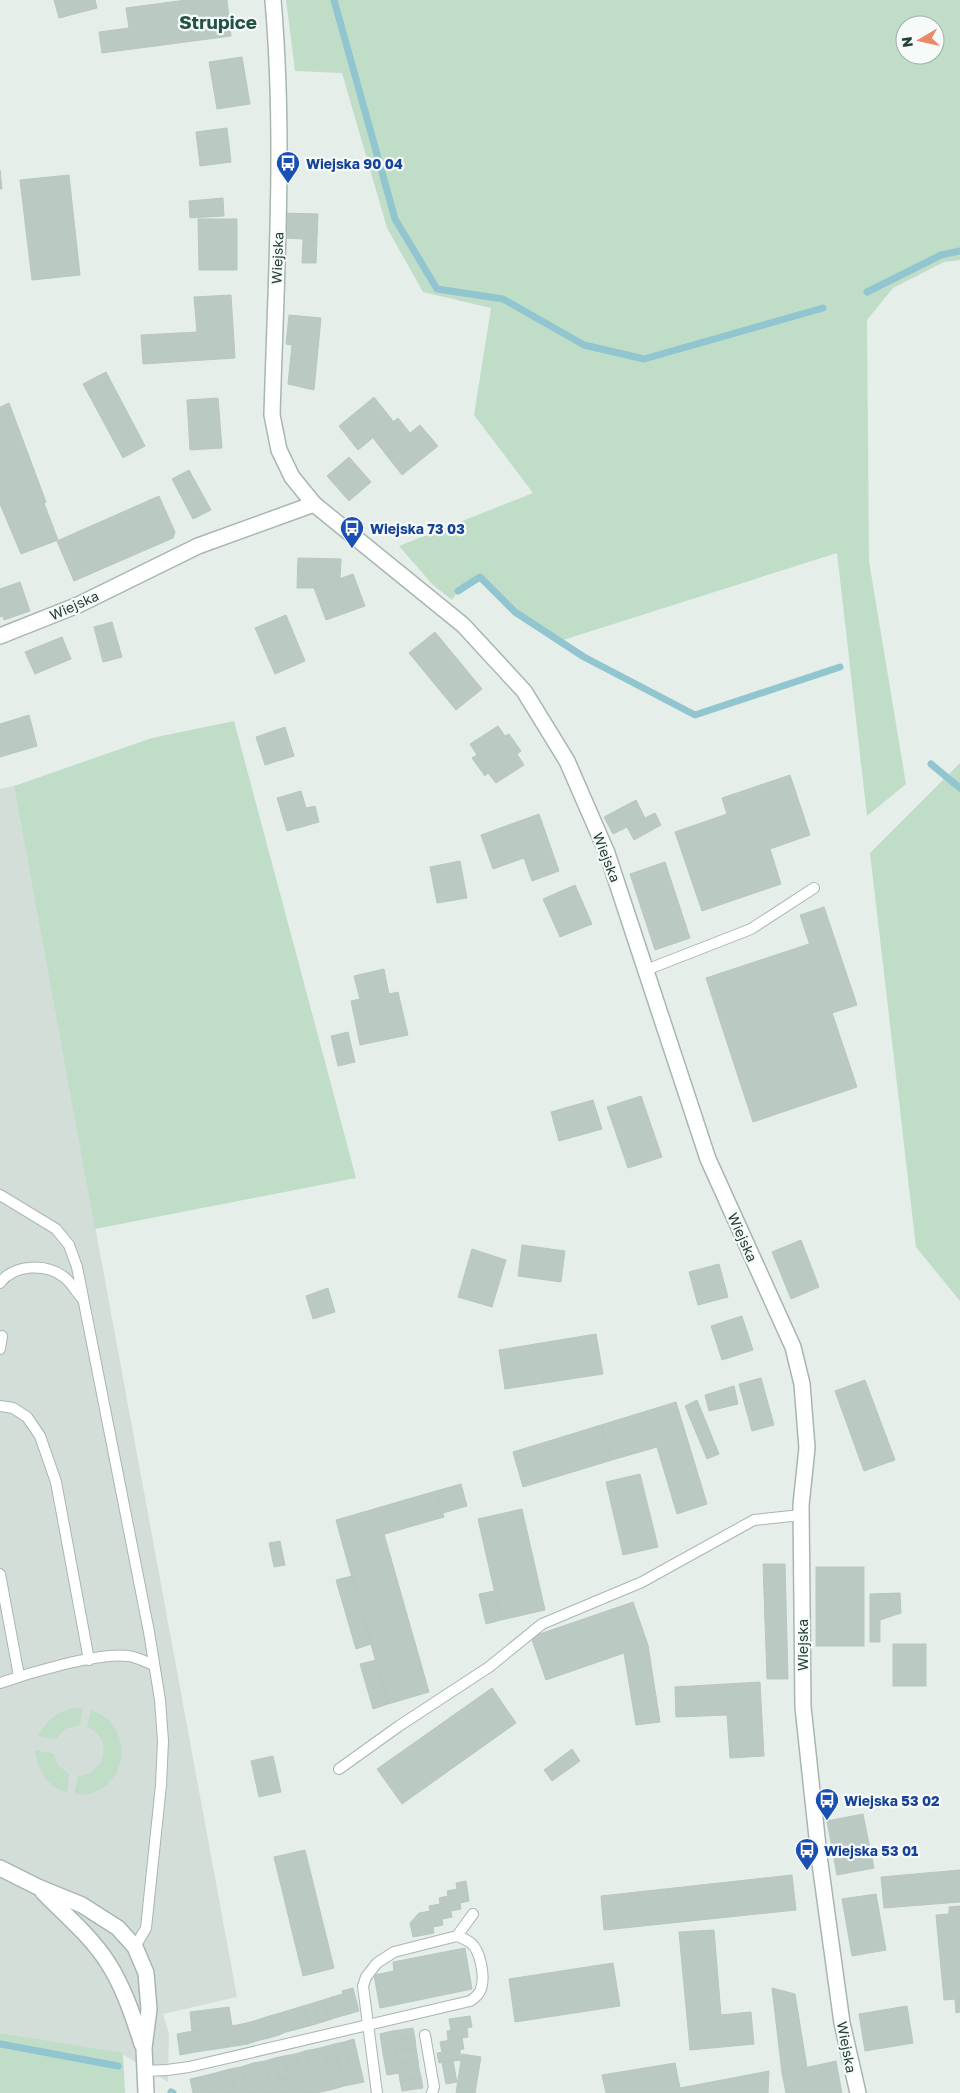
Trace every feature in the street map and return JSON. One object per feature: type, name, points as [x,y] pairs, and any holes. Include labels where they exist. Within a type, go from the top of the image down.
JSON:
[{"type":"street","name":"Wiejska","points":[[273,0],[280,173],[272,415],[280,450],[292,477],[314,504],[463,626],[524,691],[567,761],[607,853],[708,1159],[793,1347],[802,1384],[807,1448],[801,1515],[803,1707],[819,1856],[842,2023],[858,2093]]},
{"type":"street","name":"Wiejska","points":[[0,636],[78,605],[198,546],[314,504]]},
{"type":"street","points":[[0,1868],[38,1887],[82,1905],[118,1928],[135,1946],[146,1973],[149,2010],[144,2048],[146,2093]]},
{"type":"street","points":[[38,1887],[90,1939],[107,1962],[121,1986],[144,2048]]},
{"type":"lane","points":[[646,970],[751,929],[814,888]]},
{"type":"lane","points":[[0,1195],[56,1229],[69,1246],[77,1267],[154,1665],[160,1700],[163,1741],[161,1785],[146,1928],[135,1946]]},
{"type":"lane","points":[[0,1283],[17,1271],[33,1266],[48,1269],[64,1277],[84,1301]]},
{"type":"lane","points":[[0,1349],[2,1336]]},
{"type":"lane","points":[[0,1406],[13,1408],[27,1417],[40,1436],[56,1482],[89,1660]]},
{"type":"lane","points":[[339,1769],[398,1726],[489,1666],[542,1624],[642,1582],[754,1520],[801,1515]]},
{"type":"lane","points":[[0,1574],[19,1676]]},
{"type":"lane","points":[[0,1683],[19,1676],[112,1655],[129,1656],[154,1665]]},
{"type":"lane","points":[[377,2093],[363,1986],[366,1977],[377,1962],[394,1952],[457,1936],[473,1914]]},
{"type":"lane","points":[[145,2071],[189,2067],[470,2001],[477,1996],[481,1989],[482,1978],[478,1955],[472,1944],[457,1936]]},
{"type":"lane","points":[[425,2035],[434,2087],[432,2093]]},
{"type":"shaded area","points":[[14,786],[237,1997],[163,2014],[169,2034],[168,2082],[119,2052],[0,2033],[0,789]]},
{"type":"green space","points":[[286,0],[960,0],[960,260],[944,262],[893,288],[867,320],[869,561],[906,784],[867,816],[837,553],[560,641],[515,612],[480,577],[458,591],[452,600],[433,585],[399,546],[533,493],[474,415],[491,308],[423,292],[387,228],[342,73],[295,71]]},
{"type":"green space","points":[[234,721],[356,1178],[95,1229],[14,786],[152,738]]},
{"type":"green space","points":[[960,763],[960,1301],[916,1247],[870,853]]},
{"type":"green space","points":[[73,1708],[83,1708],[80,1725],[65,1729],[56,1739],[38,1736],[52,1718],[61,1712]]},
{"type":"green space","points":[[91,1710],[107,1719],[117,1731],[121,1746],[120,1761],[115,1775],[105,1786],[91,1793],[74,1794],[78,1776],[88,1774],[95,1769],[103,1755],[101,1739],[96,1732],[87,1727]]},
{"type":"green space","points":[[35,1750],[54,1754],[58,1765],[69,1774],[67,1792],[60,1790],[44,1777],[38,1764]]},
{"type":"green space","points":[[0,2033],[120,2052],[123,2054],[125,2093],[0,2093]]},
{"type":"building","points":[[54,0],[95,0],[97,8],[59,18]]},
{"type":"building","points":[[186,0],[227,0],[231,36],[102,53],[99,32],[129,28],[126,8]]},
{"type":"building","points":[[242,57],[250,104],[217,109],[209,62]]},
{"type":"building","points":[[227,128],[231,162],[200,166],[196,132]]},
{"type":"building","points":[[0,170],[2,189],[0,189]]},
{"type":"building","points":[[69,175],[80,275],[32,280],[20,180]]},
{"type":"building","points":[[223,198],[224,216],[190,218],[189,201]]},
{"type":"building","points":[[284,213],[318,214],[316,263],[302,263],[303,239],[284,238]]},
{"type":"building","points":[[198,219],[237,219],[237,270],[199,270]]},
{"type":"building","points":[[231,295],[235,358],[143,364],[141,335],[197,332],[194,297]]},
{"type":"building","points":[[289,315],[321,318],[314,390],[288,384],[292,345],[286,344]]},
{"type":"building","points":[[106,372],[145,446],[123,458],[83,384]]},
{"type":"building","points":[[374,397],[393,421],[358,450],[339,426]]},
{"type":"building","points":[[218,398],[222,448],[190,450],[187,400]]},
{"type":"building","points":[[9,403],[58,540],[21,554],[0,504],[0,407]]},
{"type":"building","points":[[398,418],[410,433],[420,425],[438,446],[402,475],[373,438]]},
{"type":"building","points":[[349,457],[371,482],[349,501],[327,476]]},
{"type":"building","points":[[189,470],[211,510],[193,519],[172,479]]},
{"type":"building","points":[[159,496],[175,532],[173,538],[74,581],[57,541]]},
{"type":"building","points":[[298,558],[341,559],[340,579],[314,588],[297,588]]},
{"type":"building","points":[[353,574],[365,606],[326,620],[314,588]]},
{"type":"building","points":[[20,582],[30,611],[4,620],[3,616],[0,617],[0,589]]},
{"type":"building","points":[[286,615],[305,661],[275,674],[255,628]]},
{"type":"building","points":[[112,622],[122,657],[103,662],[94,627]]},
{"type":"building","points":[[435,632],[482,689],[456,710],[409,653]]},
{"type":"building","points":[[62,637],[71,659],[35,674],[25,652]]},
{"type":"building","points":[[29,715],[37,746],[0,757],[0,724]]},
{"type":"building","points":[[498,726],[505,736],[509,734],[521,751],[517,754],[524,765],[496,783],[488,773],[485,776],[472,758],[477,755],[470,744]]},
{"type":"building","points":[[285,727],[294,756],[265,765],[256,737]]},
{"type":"building","points":[[790,775],[810,835],[770,849],[781,884],[702,911],[675,832],[727,814],[722,798]]},
{"type":"building","points":[[301,791],[306,808],[315,806],[319,822],[287,831],[277,798]]},
{"type":"building","points":[[636,800],[645,818],[613,834],[604,817]]},
{"type":"building","points":[[655,813],[661,825],[634,840],[627,827]]},
{"type":"building","points":[[539,814],[559,871],[532,881],[524,858],[493,869],[481,835]]},
{"type":"building","points":[[460,861],[467,898],[437,903],[430,867]]},
{"type":"building","points":[[665,862],[690,938],[655,950],[630,874]]},
{"type":"building","points":[[575,885],[592,924],[560,937],[543,899]]},
{"type":"building","points":[[824,907],[857,1005],[832,1013],[800,915]]},
{"type":"building","points":[[809,944],[857,1087],[753,1122],[706,978]]},
{"type":"building","points":[[384,969],[389,994],[398,992],[408,1035],[360,1045],[351,1001],[360,999],[354,976]]},
{"type":"building","points":[[348,1032],[355,1062],[338,1066],[331,1036]]},
{"type":"building","points":[[641,1096],[662,1157],[628,1168],[607,1107]]},
{"type":"building","points":[[593,1100],[602,1129],[559,1141],[551,1112]]},
{"type":"building","points":[[801,1240],[819,1287],[791,1299],[772,1252]]},
{"type":"building","points":[[522,1245],[565,1251],[561,1282],[518,1276]]},
{"type":"building","points":[[472,1249],[506,1260],[492,1307],[458,1297]]},
{"type":"building","points":[[719,1264],[728,1297],[698,1305],[689,1272]]},
{"type":"building","points":[[328,1288],[335,1312],[313,1319],[306,1296]]},
{"type":"building","points":[[742,1316],[753,1350],[722,1360],[711,1326]]},
{"type":"building","points":[[596,1334],[603,1374],[505,1389],[499,1350]]},
{"type":"building","points":[[761,1378],[774,1425],[752,1431],[739,1384]]},
{"type":"building","points":[[865,1380],[895,1460],[864,1471],[835,1391]]},
{"type":"building","points":[[734,1386],[738,1404],[709,1411],[705,1395]]},
{"type":"building","points":[[697,1400],[719,1454],[707,1459],[685,1406]]},
{"type":"building","points":[[676,1402],[707,1504],[677,1514],[657,1447],[612,1460],[601,1425]]},
{"type":"building","points":[[601,1425],[612,1460],[523,1487],[513,1452]]},
{"type":"building","points":[[640,1474],[658,1547],[623,1555],[606,1482]]},
{"type":"building","points":[[461,1484],[467,1506],[443,1513],[436,1491]]},
{"type":"building","points":[[436,1491],[444,1517],[343,1546],[336,1520]]},
{"type":"building","points":[[522,1509],[545,1610],[501,1620],[478,1519]]},
{"type":"building","points":[[384,1534],[429,1692],[388,1704],[343,1546]]},
{"type":"building","points":[[280,1541],[285,1565],[274,1567],[269,1543]]},
{"type":"building","points":[[763,1564],[785,1564],[788,1679],[767,1679]]},
{"type":"building","points":[[816,1567],[864,1567],[864,1646],[816,1646]]},
{"type":"building","points":[[352,1576],[371,1644],[356,1649],[336,1580]]},
{"type":"building","points":[[494,1591],[501,1620],[486,1624],[479,1594]]},
{"type":"building","points":[[900,1593],[901,1613],[880,1620],[880,1642],[870,1642],[870,1594]]},
{"type":"building","points":[[633,1602],[648,1645],[660,1722],[636,1725],[624,1653],[546,1680],[531,1637]]},
{"type":"building","points":[[893,1644],[926,1644],[926,1686],[893,1686]]},
{"type":"building","points":[[376,1660],[388,1704],[373,1709],[360,1664]]},
{"type":"building","points":[[760,1682],[764,1756],[730,1758],[727,1715],[676,1717],[675,1687]]},
{"type":"building","points":[[492,1688],[516,1723],[402,1804],[377,1769]]},
{"type":"building","points":[[572,1749],[580,1761],[552,1781],[544,1770]]},
{"type":"building","points":[[273,1756],[281,1792],[259,1797],[251,1761]]},
{"type":"building","points":[[863,1814],[874,1868],[837,1875],[827,1821]]},
{"type":"building","points":[[305,1850],[334,1968],[303,1976],[274,1857]]},
{"type":"building","points":[[960,1870],[960,1902],[884,1908],[881,1877]]},
{"type":"building","points":[[792,1875],[796,1910],[604,1930],[601,1896]]},
{"type":"building","points":[[466,1881],[469,1901],[460,1903],[461,1909],[451,1911],[452,1917],[442,1919],[443,1925],[433,1927],[434,1933],[413,1937],[410,1923],[419,1913],[430,1911],[429,1906],[440,1904],[439,1898],[448,1896],[447,1891],[457,1889],[456,1883]]},
{"type":"building","points":[[876,1894],[886,1950],[852,1956],[842,1899]]},
{"type":"building","points":[[960,1906],[960,2012],[956,2013],[955,1999],[944,2000],[936,1915],[949,1914],[949,1907]]},
{"type":"building","points":[[714,1930],[721,2015],[751,2012],[754,2044],[690,2050],[679,1932]]},
{"type":"building","points":[[465,1948],[472,1989],[380,2008],[374,1975],[394,1971],[393,1962]]},
{"type":"building","points":[[613,1963],[620,2006],[515,2022],[509,1979]]},
{"type":"building","points":[[353,1988],[359,2011],[349,2014],[342,1991]]},
{"type":"building","points":[[772,1988],[795,1994],[807,2068],[782,2073]]},
{"type":"building","points":[[343,1994],[349,2014],[338,2017],[332,1997]]},
{"type":"building","points":[[332,1997],[338,2017],[329,2020],[323,2000]]},
{"type":"building","points":[[323,2000],[329,2020],[319,2023],[313,2003]]},
{"type":"building","points":[[313,2003],[319,2023],[309,2026],[303,2006]]},
{"type":"building","points":[[303,2006],[309,2026],[286,2032],[280,2013]]},
{"type":"building","points":[[907,2006],[913,2043],[865,2051],[859,2014]]},
{"type":"building","points":[[229,2007],[232,2026],[192,2032],[190,2012]]},
{"type":"building","points":[[280,2013],[286,2032],[279,2035],[273,2015]]},
{"type":"building","points":[[273,2015],[279,2035],[269,2038],[263,2018]]},
{"type":"building","points":[[470,2016],[472,2027],[451,2030],[449,2019]]},
{"type":"building","points":[[263,2018],[269,2038],[260,2040],[254,2021]]},
{"type":"building","points":[[254,2021],[260,2040],[248,2044],[242,2024]]},
{"type":"building","points":[[242,2024],[248,2044],[235,2046],[232,2026]]},
{"type":"building","points":[[232,2026],[235,2046],[223,2048],[220,2027]]},
{"type":"building","points":[[220,2027],[223,2048],[202,2051],[199,2031]]},
{"type":"building","points":[[413,2028],[415,2038],[394,2041],[392,2031]]},
{"type":"building","points":[[467,2028],[468,2037],[448,2040],[447,2031]]},
{"type":"building","points":[[199,2031],[202,2051],[190,2053],[187,2032]]},
{"type":"building","points":[[392,2031],[396,2051],[383,2054],[380,2034]]},
{"type":"building","points":[[187,2032],[190,2053],[180,2055],[177,2034]]},
{"type":"building","points":[[415,2038],[416,2048],[396,2051],[394,2041]]},
{"type":"building","points":[[462,2038],[464,2049],[442,2052],[440,2042]]},
{"type":"building","points":[[354,2039],[359,2061],[349,2063],[344,2042]]},
{"type":"building","points":[[344,2042],[349,2063],[339,2066],[334,2044]]},
{"type":"building","points":[[334,2044],[339,2066],[329,2068],[324,2047]]},
{"type":"building","points":[[324,2047],[329,2068],[320,2070],[315,2049]]},
{"type":"building","points":[[416,2048],[418,2060],[398,2063],[396,2051]]},
{"type":"building","points":[[315,2049],[320,2070],[310,2073],[305,2051]]},
{"type":"building","points":[[460,2050],[461,2060],[439,2063],[437,2053]]},
{"type":"building","points":[[305,2051],[310,2073],[300,2075],[295,2054]]},
{"type":"building","points":[[396,2051],[399,2073],[387,2075],[383,2054]]},
{"type":"building","points":[[295,2054],[300,2075],[289,2078],[284,2056]]},
{"type":"building","points":[[462,2054],[481,2057],[475,2093],[456,2093]]},
{"type":"building","points":[[284,2056],[289,2078],[280,2080],[275,2058]]},
{"type":"building","points":[[275,2058],[280,2080],[270,2082],[265,2061]]},
{"type":"building","points":[[418,2060],[419,2069],[399,2073],[398,2063]]},
{"type":"building","points":[[265,2061],[270,2082],[259,2085],[253,2063]]},
{"type":"building","points":[[359,2061],[364,2082],[354,2084],[349,2063]]},
{"type":"building","points":[[453,2061],[457,2082],[446,2084],[442,2063]]},
{"type":"building","points":[[836,2061],[842,2093],[786,2093],[782,2073]]},
{"type":"building","points":[[253,2063],[259,2085],[246,2088],[241,2067]]},
{"type":"building","points":[[349,2063],[354,2084],[344,2086],[339,2066]]},
{"type":"building","points":[[675,2063],[680,2088],[769,2071],[768,2093],[606,2093],[602,2075]]},
{"type":"building","points":[[339,2066],[344,2086],[334,2089],[329,2068]]},
{"type":"building","points":[[241,2067],[246,2088],[235,2091],[230,2069]]},
{"type":"building","points":[[329,2068],[334,2089],[316,2093],[304,2093],[300,2075]]},
{"type":"building","points":[[230,2069],[235,2091],[225,2093],[219,2072]]},
{"type":"building","points":[[419,2069],[421,2077],[400,2081],[399,2073]]},
{"type":"building","points":[[219,2072],[225,2093],[203,2093],[199,2077]]},
{"type":"building","points":[[300,2075],[304,2093],[293,2093],[289,2078]]},
{"type":"building","points":[[199,2077],[203,2093],[193,2093],[190,2079]]},
{"type":"building","points":[[421,2077],[423,2088],[402,2091],[400,2081]]},
{"type":"building","points":[[289,2078],[293,2093],[281,2093],[278,2080]]},
{"type":"building","points":[[278,2080],[281,2093],[270,2093],[267,2083]]},
{"type":"building","points":[[267,2083],[270,2093],[261,2093],[259,2085]]},
{"type":"building","points":[[259,2085],[261,2093],[248,2093],[246,2088]]},
{"type":"building","points":[[246,2088],[248,2093],[225,2093],[235,2091]]},
{"type":"waterway","points":[[334,0],[395,219],[437,289],[503,299],[584,345],[644,359],[823,308]]},
{"type":"waterway","points":[[867,292],[941,255],[960,251]]},
{"type":"waterway","points":[[458,591],[480,577],[515,612],[584,657],[695,715],[840,667]]},
{"type":"waterway","points":[[931,764],[960,788]]},
{"type":"waterway","points":[[0,2044],[118,2066]]},
{"type":"place","name":"Wiejska 90 04","points":[[288,184]]},
{"type":"place","name":"Wiejska 73 03","points":[[352,549]]},
{"type":"place","name":"Wiejska 53 02","points":[[827,1821]]},
{"type":"place","name":"Wiejska 53 01","points":[[807,1871]]},
{"type":"district","name":"Strupice","points":[[218,21]]}]
